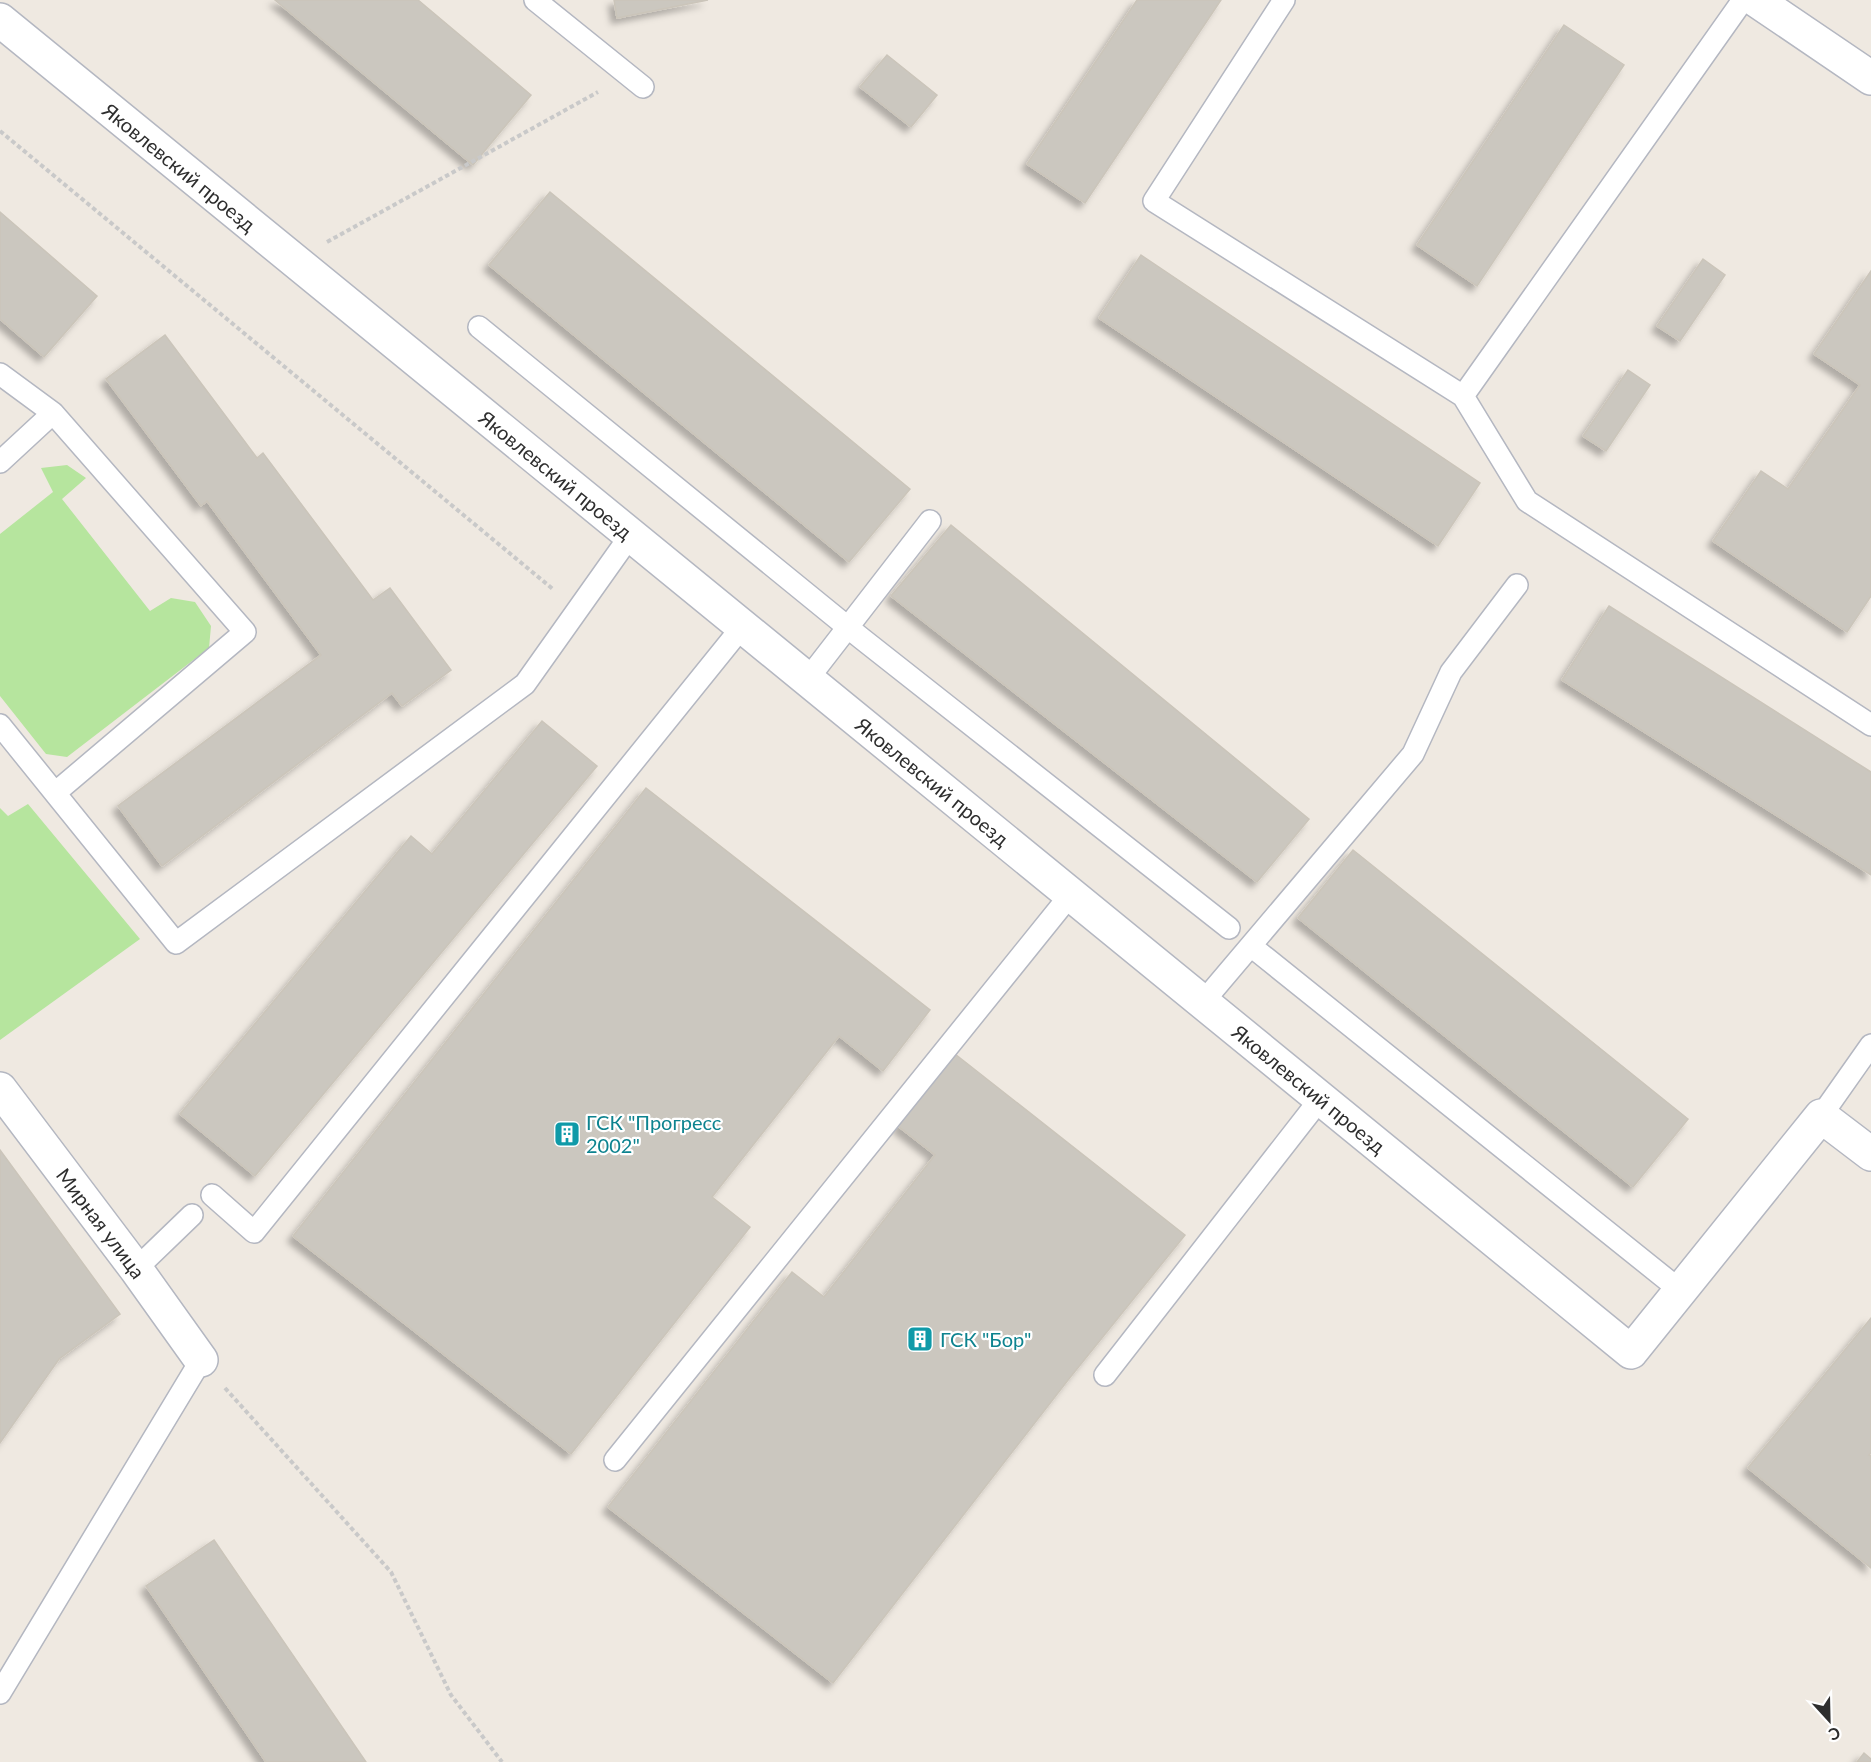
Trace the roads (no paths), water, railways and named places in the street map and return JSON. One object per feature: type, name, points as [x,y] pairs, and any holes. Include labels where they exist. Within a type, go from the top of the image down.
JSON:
[{"type":"street","points":[[1756,0],[1871,78]]},
{"type":"street","name":"Яковлевский проезд","points":[[0,20],[1631,1352],[1821,1116]]},
{"type":"street","name":"Мирная улица","points":[[0,1089],[136,1269],[201,1360]]},
{"type":"street","points":[[1821,1116],[1871,1154]]},
{"type":"lane","points":[[535,0],[636,81]]},
{"type":"lane","points":[[1284,0],[1154,201],[1463,396],[1527,501],[1871,725]]},
{"type":"lane","points":[[1463,396],[1743,0]]},
{"type":"lane","points":[[479,327],[848,627],[1229,928]]},
{"type":"lane","points":[[0,374],[53,412],[245,632],[55,792]]},
{"type":"lane","points":[[0,462],[53,412]]},
{"type":"lane","points":[[807,680],[930,521]]},
{"type":"lane","points":[[0,725],[176,943],[525,684],[630,536]]},
{"type":"lane","points":[[1203,1002],[1413,754],[1451,672],[1517,585]]},
{"type":"lane","points":[[212,1195],[254,1232],[742,627]]},
{"type":"lane","points":[[615,1460],[1071,894]]},
{"type":"lane","points":[[1251,946],[1681,1292]]},
{"type":"lane","points":[[1821,1116],[1871,1045]]},
{"type":"lane","points":[[1105,1376],[1321,1098]]},
{"type":"lane","points":[[136,1269],[192,1215]]},
{"type":"lane","points":[[0,1693],[201,1360]]},
{"type":"place","name":"ГСК \"Прогресс 2002\"","points":[[567,1134]]},
{"type":"place","name":"ГСК \"Бор\"","points":[[920,1339]]}]
